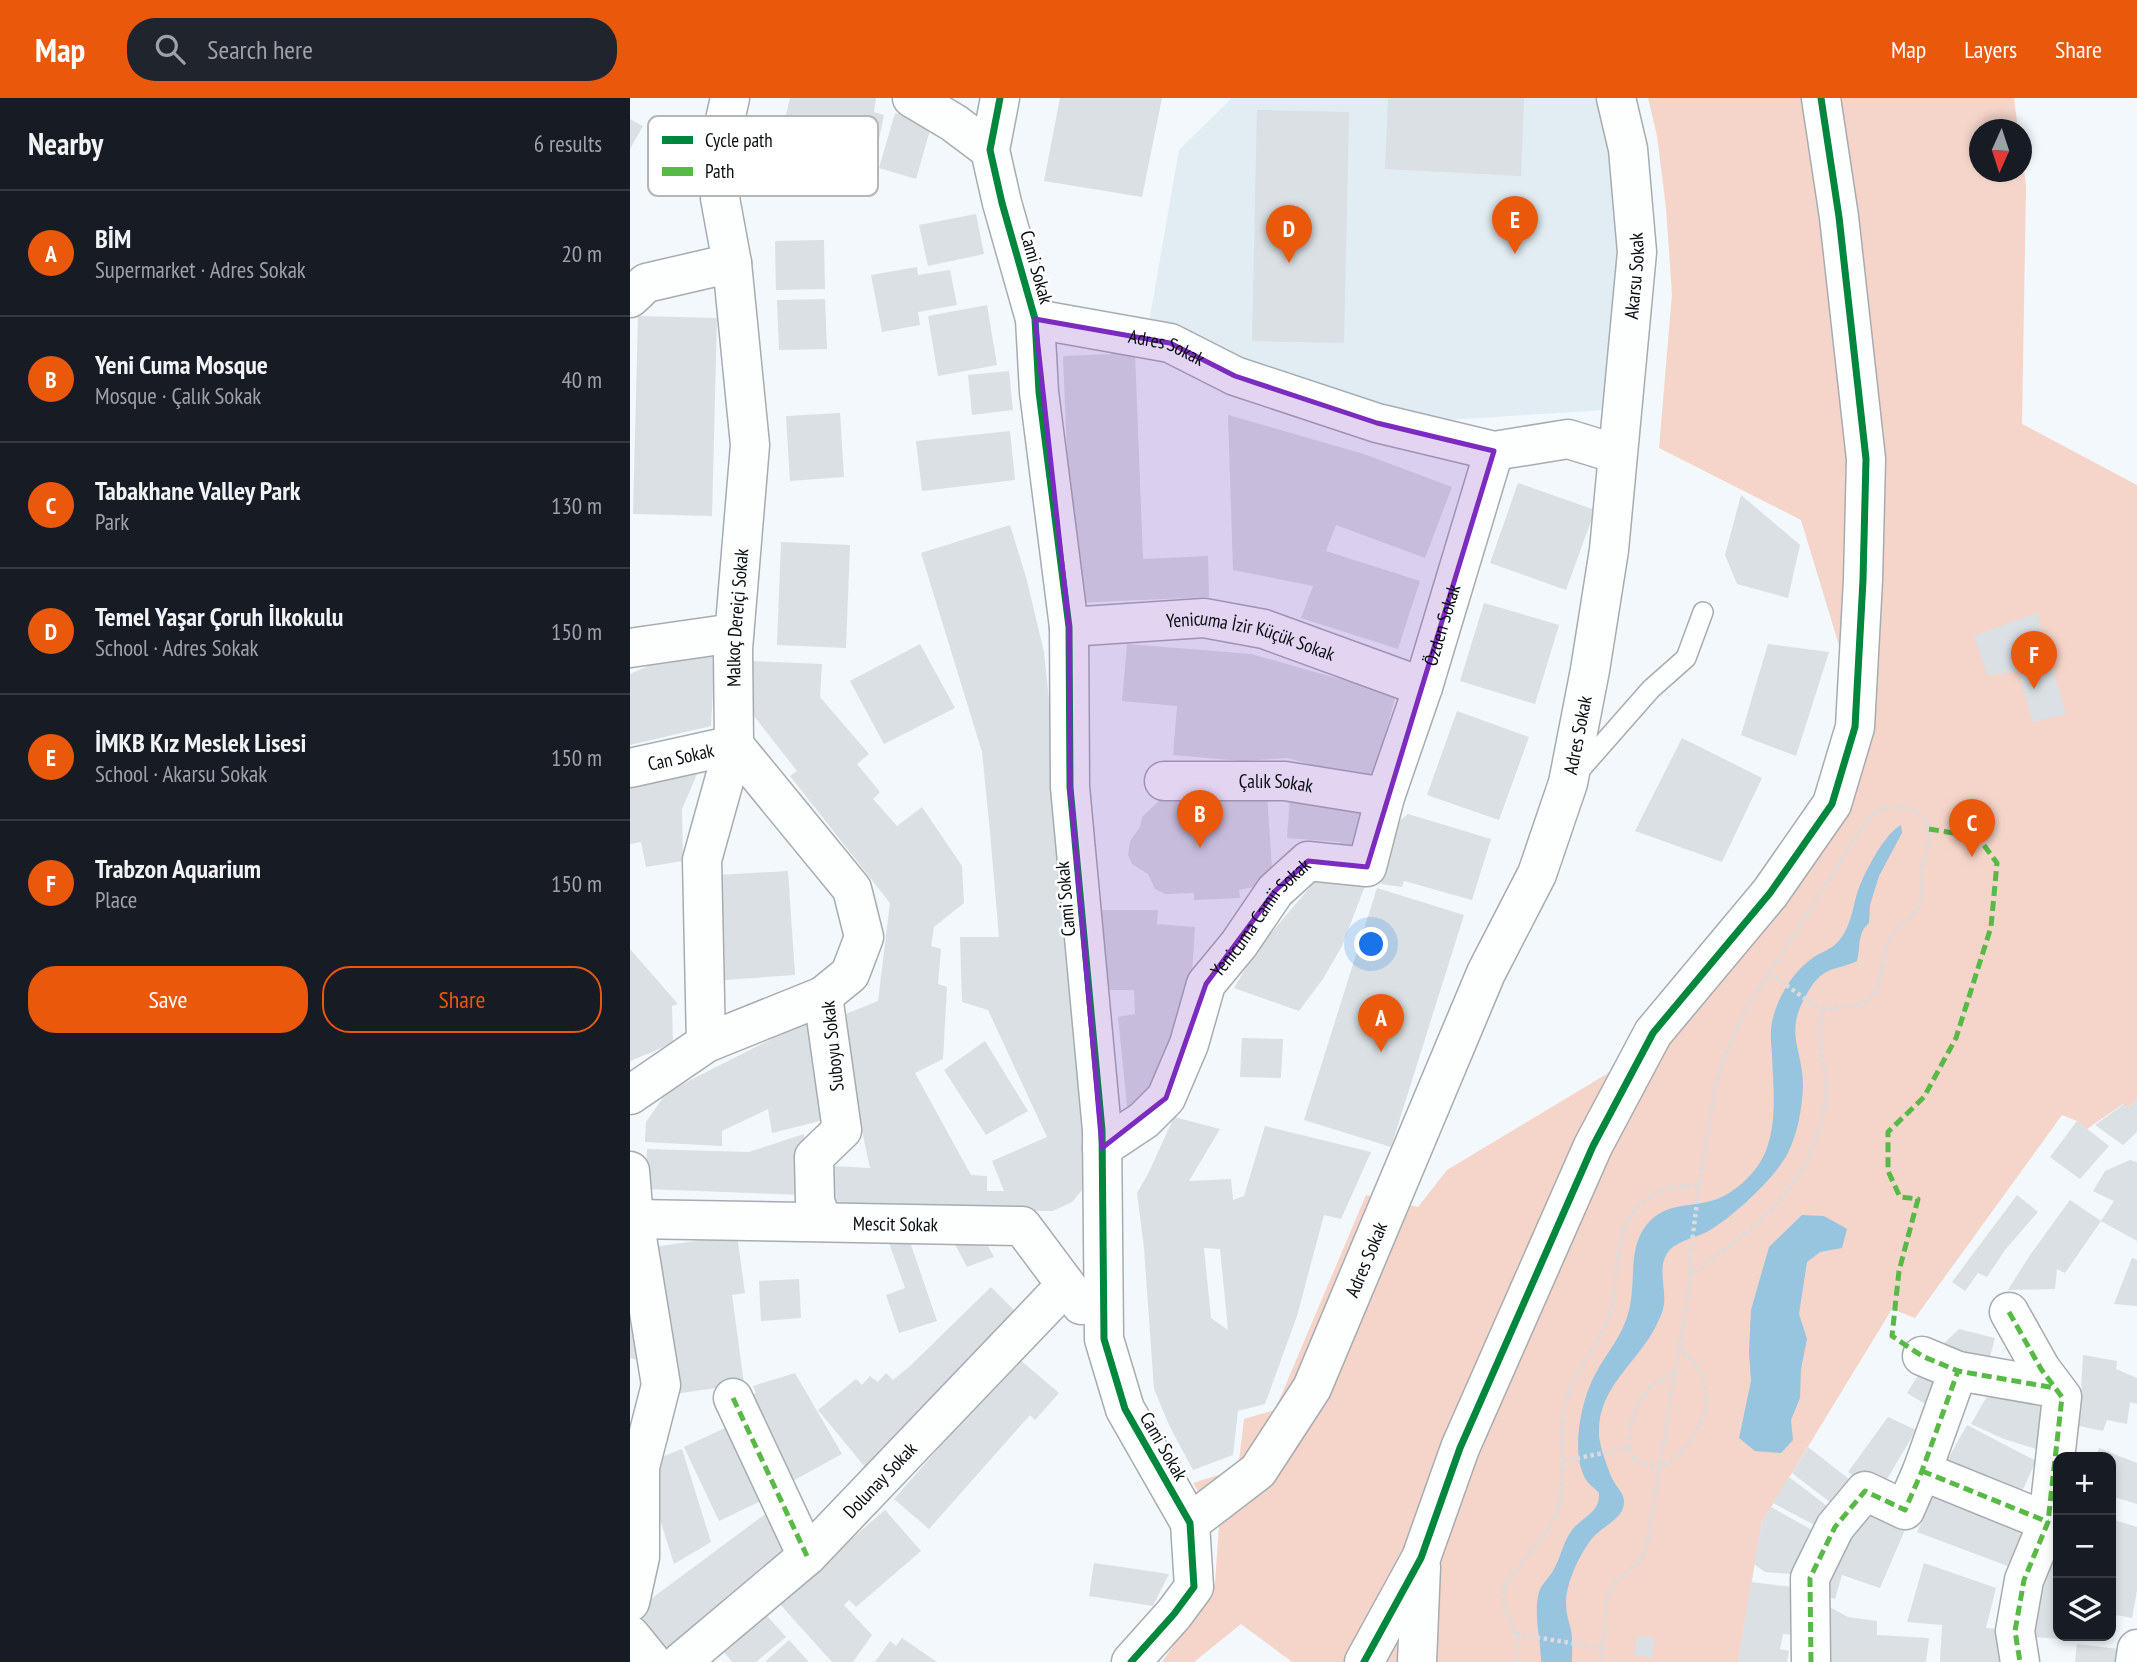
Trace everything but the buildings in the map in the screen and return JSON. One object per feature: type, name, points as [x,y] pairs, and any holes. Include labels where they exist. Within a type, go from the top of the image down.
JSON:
[{"type":"street","name":"Malkoç Dereiçi Sokak","points":[[726,116],[730,98]]},
{"type":"street","points":[[912,98],[990,150]]},
{"type":"street","name":"Cami Sokak","points":[[1000,98],[990,150],[1035,319],[1039,391],[1069,627],[1070,787],[1102,1148],[1104,1339],[1125,1409],[1190,1523],[1194,1587],[1131,1662]]},
{"type":"street","name":"Akarsu Sokak","points":[[1616,98],[1629,149],[1637,252],[1617,454]]},
{"type":"street","points":[[1364,1662],[1421,1558],[1460,1448],[1593,1146],[1653,1033],[1770,892],[1832,804],[1855,727],[1866,459],[1839,217],[1821,98]]},
{"type":"street","name":"Malkoç Dereiçi Sokak","points":[[706,1043],[702,860],[734,745],[734,633],[750,445],[732,263],[720,196]]},
{"type":"street","points":[[630,298],[646,283],[732,263]]},
{"type":"street","name":"Adres Sokak","points":[[1035,319],[1170,343],[1235,376],[1377,423],[1494,451],[1568,439],[1617,454],[1609,550],[1590,670],[1568,783],[1537,874],[1486,974],[1312,1388],[1258,1471],[1190,1523]]},
{"type":"street","name":"Özden Sokak","points":[[1385,797],[1423,687],[1494,451]]},
{"type":"street","name":"Yenicuma İzir Küçük Sokak","points":[[1069,627],[1204,618],[1264,629],[1423,687]]},
{"type":"street","points":[[630,648],[734,633]]},
{"type":"street","name":"Can Sokak","points":[[630,768],[734,745]]},
{"type":"street","name":"Suboyu Sokak","points":[[734,745],[852,889],[864,937],[850,974],[823,996],[842,1130],[814,1157],[815,1202],[823,1222]]},
{"type":"street","name":"Çalık Sokak","points":[[1164,781],[1285,781],[1385,797]]},
{"type":"street","name":"Yenicuma Camii Sokak","points":[[1102,1148],[1144,1120],[1166,1098],[1189,1044],[1206,984],[1239,944],[1275,891],[1308,861],[1367,867],[1385,797]]},
{"type":"street","points":[[630,1096],[706,1043],[823,996]]},
{"type":"street","points":[[630,1171],[632,1220],[661,1385],[640,1467],[640,1558],[630,1602]]},
{"type":"street","name":"Mescit Sokak","points":[[632,1220],[1022,1226],[1104,1339]]},
{"type":"street","name":"Dolunay Sokak","points":[[681,1662],[807,1556],[1065,1286]]},
{"type":"street","points":[[2009,1312],[2040,1369],[2062,1396],[2048,1522],[2024,1580],[2015,1631],[2020,1662]]},
{"type":"street","points":[[1922,1356],[1958,1371],[2055,1388]]},
{"type":"street","points":[[1811,1662],[1810,1578],[1835,1527],[1865,1491],[1905,1510],[1958,1371]]},
{"type":"street","points":[[733,1398],[807,1556]]},
{"type":"street","points":[[1922,1471],[2048,1522]]},
{"type":"street","points":[[1417,1662],[1421,1558]]},
{"type":"street","points":[[630,1635],[652,1662]]},
{"type":"street","points":[[2135,1662],[2137,1649]]},
{"type":"lane","points":[[1568,783],[1651,689],[1686,658],[1703,612]]},
{"type":"path","points":[[1601,1662],[1608,1595],[1615,1581],[1642,1559],[1648,1538],[1691,1274],[1689,1259],[1699,1185],[1722,1063],[1744,1013],[1769,973],[1868,820],[1888,807],[1914,810],[1924,818],[1929,830],[1929,841],[1920,873],[1922,900],[1916,912],[1891,936],[1885,951],[1880,986],[1875,995],[1864,1003],[1821,1010],[1769,973]]},
{"type":"path","points":[[1691,1274],[1748,1233],[1785,1194],[1806,1165],[1815,1145],[1826,1095],[1820,1042],[1821,1010]]},
{"type":"path","points":[[1517,1662],[1516,1634],[1502,1603],[1504,1586],[1551,1529],[1562,1488],[1561,1436],[1569,1392],[1611,1312],[1621,1234],[1632,1213],[1647,1199],[1665,1189],[1699,1185]]},
{"type":"path","points":[[1676,1372],[1651,1385],[1638,1403],[1630,1426],[1629,1448],[1637,1462],[1660,1468],[1676,1458],[1697,1434],[1705,1406],[1705,1385],[1697,1366],[1680,1348]]},
{"type":"path","points":[[1563,1461],[1629,1448]]},
{"type":"path","points":[[1516,1634],[1602,1648]]},
{"type":"highlighted area","points":[[1035,319],[1170,343],[1235,376],[1377,423],[1494,451],[1367,867],[1308,861],[1275,891],[1206,984],[1166,1098],[1102,1148],[1070,787],[1069,627]]},
{"type":"shaded area","points":[[1232,98],[1602,98],[1621,235],[1606,410],[1429,421],[1385,415],[1149,323],[1179,150]]},
{"type":"shaded area","points":[[1648,98],[2014,98],[2017,119],[1969,119],[1969,182],[2026,182],[2022,424],[2137,485],[2137,1099],[2128,1108],[2123,1104],[2087,1129],[2062,1115],[1915,1318],[1892,1309],[1762,1522],[1738,1662],[1292,1662],[1241,1624],[1194,1662],[1162,1662],[1215,1583],[1219,1525],[1193,1483],[1238,1469],[1244,1419],[1275,1410],[1366,1195],[1418,1207],[1447,1170],[1663,1040],[1864,728],[1801,520],[1659,448],[1672,294],[1666,208],[1657,136]]},
{"type":"water","points":[[1901,825],[1902,833],[1879,876],[1870,905],[1869,923],[1861,935],[1857,961],[1820,976],[1804,999],[1799,1012],[1795,1033],[1803,1086],[1797,1129],[1788,1153],[1764,1185],[1742,1206],[1710,1230],[1672,1248],[1665,1258],[1661,1315],[1649,1338],[1612,1389],[1600,1417],[1600,1444],[1611,1476],[1623,1496],[1623,1508],[1617,1517],[1590,1541],[1570,1579],[1566,1604],[1572,1634],[1572,1662],[1541,1662],[1537,1618],[1539,1592],[1554,1569],[1569,1535],[1576,1525],[1594,1510],[1599,1500],[1599,1493],[1586,1480],[1581,1467],[1578,1453],[1580,1424],[1592,1382],[1627,1318],[1638,1240],[1651,1220],[1658,1215],[1672,1208],[1719,1198],[1743,1183],[1756,1169],[1765,1153],[1772,1129],[1774,1092],[1771,1030],[1778,1004],[1799,970],[1840,940],[1870,864],[1888,836]]},
{"type":"water","points":[[1802,1215],[1824,1216],[1847,1229],[1842,1248],[1820,1252],[1807,1262],[1799,1314],[1807,1339],[1801,1369],[1800,1398],[1791,1420],[1793,1440],[1781,1453],[1755,1451],[1739,1438],[1751,1381],[1751,1310],[1769,1247]]},
{"type":"marked path","points":[[1929,829],[1978,837],[1997,863],[1991,927],[1956,1038],[1924,1097],[1888,1132],[1888,1171],[1900,1197],[1918,1199],[1899,1271],[1892,1336],[1922,1356],[1958,1371]]},
{"type":"marked path","points":[[2009,1312],[2041,1369],[2062,1397],[2048,1522],[2024,1580],[2015,1631],[2020,1662]]},
{"type":"marked path","points":[[1811,1662],[1810,1578],[1835,1527],[1865,1491],[1905,1510],[1958,1371],[2055,1388]]},
{"type":"marked path","points":[[733,1398],[807,1556]]},
{"type":"marked path","points":[[1922,1471],[2048,1522]]},
{"type":"cycle path","points":[[1000,98],[990,150],[1035,319],[1039,392],[1069,627],[1070,787],[1102,1130],[1104,1339],[1125,1409],[1190,1523],[1194,1587],[1131,1662]]},
{"type":"cycle path","points":[[1364,1662],[1421,1558],[1460,1448],[1593,1146],[1653,1033],[1770,893],[1832,804],[1855,727],[1866,459],[1839,217],[1821,98]]},
{"type":"place","name":"İMKB Kız Meslek Lisesi","points":[[1515,254]]},
{"type":"place","name":"Temel Yaşar Çoruh İlkokulu","points":[[1289,263]]},
{"type":"place","name":"Trabzon Aquarium","points":[[2034,689]]},
{"type":"place","name":"Yeni Cuma Mosque","points":[[1200,848]]},
{"type":"place","name":"Tabakhane Valley Park","points":[[1972,857]]},
{"type":"place","name":"BİM","points":[[1381,1052]]}]
